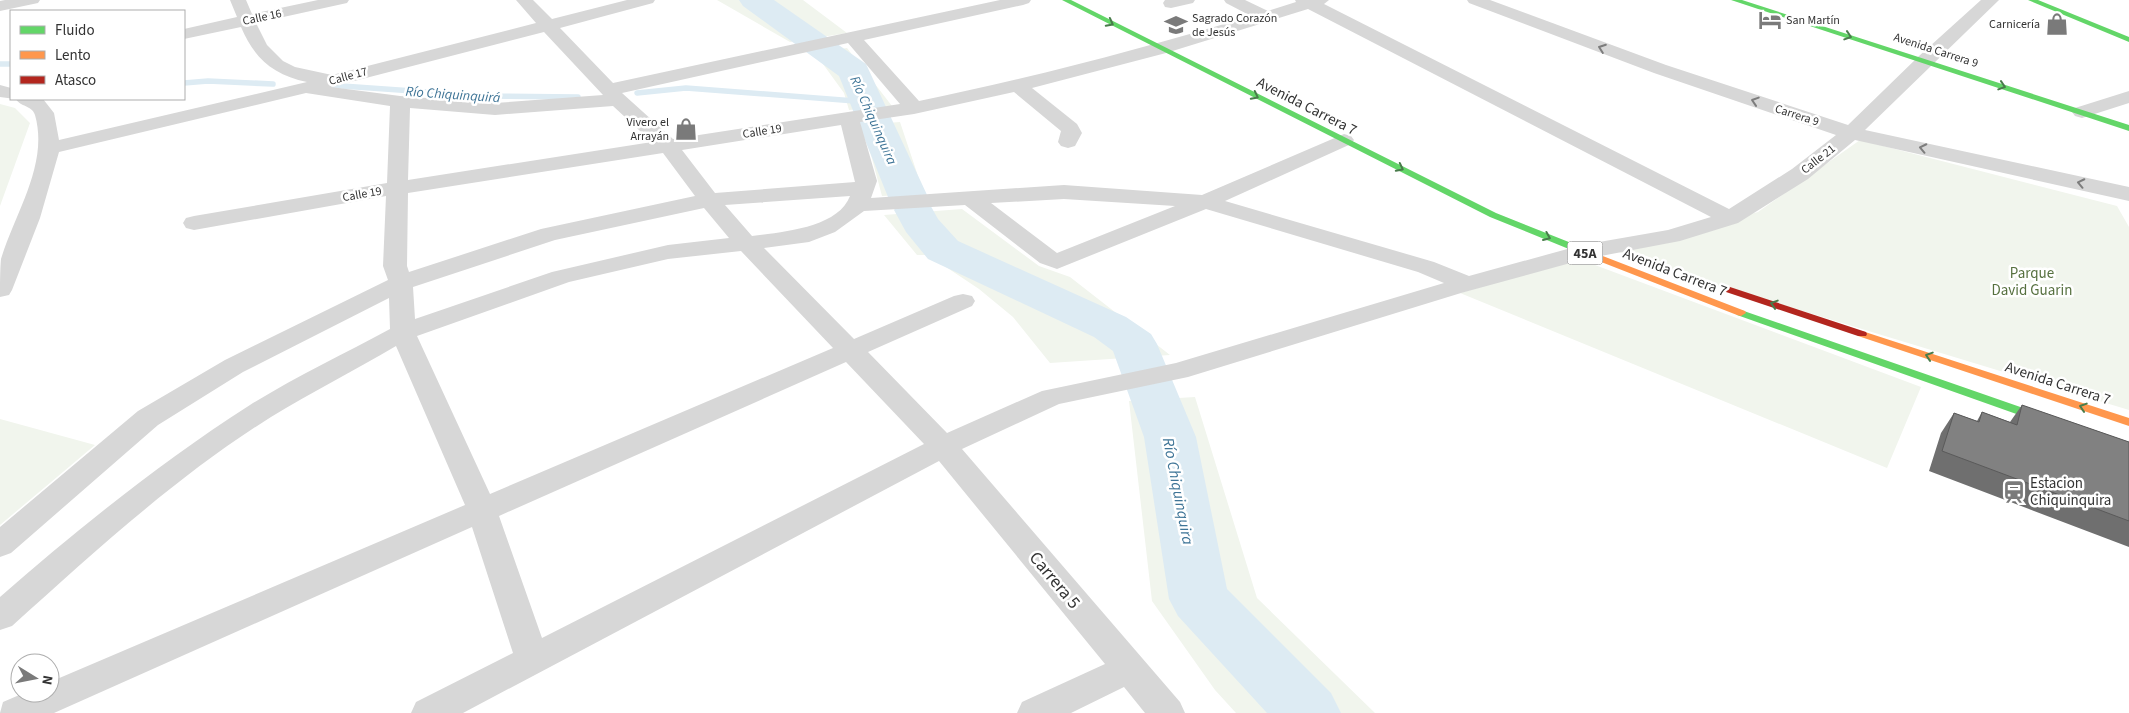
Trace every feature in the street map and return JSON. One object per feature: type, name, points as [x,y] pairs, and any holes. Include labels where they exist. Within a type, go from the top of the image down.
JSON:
[{"type":"main road","name":"Avenida Carrera 7","points":[[1066,0],[1162,41],[1344,140],[1494,215],[1591,246],[1628,255]]},
{"type":"main road","name":"Avenida Carrera 9","points":[[1734,0],[1925,60],[2129,128]]},
{"type":"main road","points":[[2032,0],[2129,40]]},
{"type":"main road","points":[[1182,42],[1200,50]]},
{"type":"main road","name":"Avenida Carrera 7","points":[[1591,246],[1700,299],[2064,426]]},
{"type":"main road","name":"Avenida Carrera 7","points":[[1717,285],[2129,422]]},
{"type":"street","points":[[0,6],[32,0]]},
{"type":"street","points":[[238,0],[267,58],[283,70],[304,76],[333,80]]},
{"type":"street","name":"Calle 16","points":[[185,34],[341,0]]},
{"type":"street","name":"Carrera 5","points":[[524,0],[613,95],[668,146],[709,200],[745,242],[943,446],[1166,713]]},
{"type":"street","name":"Calle 17","points":[[50,148],[333,80],[646,0]]},
{"type":"street","points":[[300,88],[400,102],[495,109],[613,95],[803,47],[1023,0]]},
{"type":"street","points":[[1171,3],[1187,0]]},
{"type":"street","points":[[1232,0],[1267,17]]},
{"type":"street","name":"Carrera 9","points":[[1475,0],[1660,69],[1852,133],[2129,194]]},
{"type":"street","name":"Calle 21","points":[[1591,246],[1672,236],[1730,218],[1800,174],[1852,133],[1925,60],[1992,0]]},
{"type":"street","points":[[1312,1],[1730,218]]},
{"type":"street","name":"Calle 19","points":[[194,223],[397,188],[914,108],[1018,86],[1162,41],[1182,42],[1267,17],[1312,1]]},
{"type":"street","points":[[843,39],[914,108]]},
{"type":"street","points":[[1018,86],[1070,128],[1072,133],[1068,142]]},
{"type":"street","points":[[2082,112],[2129,97]]},
{"type":"street","points":[[0,290],[29,218],[50,148],[44,113],[36,103],[28,100]]},
{"type":"street","points":[[400,102],[396,266],[401,283],[403,332],[482,510],[532,659]]},
{"type":"street","points":[[0,617],[80,546],[179,468],[262,411],[403,332],[561,277],[668,252],[800,237],[827,227],[851,212],[861,196],[866,181],[854,116]]},
{"type":"street","points":[[970,198],[1055,262],[1205,202],[1344,140]]},
{"type":"street","points":[[0,545],[148,418],[234,366],[401,283],[549,234],[709,200],[861,196],[885,204],[1064,192],[1205,202],[1426,267],[1468,284]]},
{"type":"street","points":[[429,713],[943,446],[1052,397],[1179,370],[1591,246]]},
{"type":"street","points":[[16,713],[964,301]]},
{"type":"street","points":[[1035,713],[1129,669]]},
{"type":"green space","points":[[717,0],[803,0],[847,33],[790,42]]},
{"type":"green space","points":[[847,48],[892,106],[849,110],[844,93],[815,53]]},
{"type":"green space","points":[[0,104],[15,108],[30,123],[0,206]]},
{"type":"green space","points":[[900,122],[924,194],[882,196],[863,125]]},
{"type":"green space","name":"Parque David Guarin","points":[[1860,140],[2117,206],[2129,227],[2129,410],[1717,285],[1619,252],[1758,212]]},
{"type":"green space","points":[[962,209],[1039,266],[1070,277],[1170,355],[1050,363],[1013,317],[979,289],[928,255],[917,255],[884,215]]},
{"type":"green space","points":[[1579,259],[1921,387],[1887,468],[1460,293]]},
{"type":"green space","points":[[1195,397],[1257,598],[1375,713],[1236,713],[1215,690],[1152,601],[1129,401]]},
{"type":"green space","points":[[0,419],[95,445],[0,525]]},
{"type":"building","points":[[2022,405],[2129,442],[2129,521],[1942,451],[1954,413],[1979,422],[1982,412],[2017,425]]},
{"type":"waterway","name":"Río Chiquinquira","points":[[754,0],[854,71],[908,197]]},
{"type":"waterway","points":[[0,64],[10,64]]},
{"type":"waterway","points":[[185,83],[208,81],[273,84]]},
{"type":"waterway","name":"Río Chiquinquirá","points":[[328,85],[484,96],[578,97]]},
{"type":"waterway","name":"Río Chiquinquirá","points":[[637,93],[686,88],[868,102]]},
{"type":"waterway","name":"Río Chiquinquira","points":[[914,210],[920,223],[943,250],[1110,327],[1134,344],[1170,437],[1199,599],[1308,713]]},
{"type":"traffic: fast","points":[[1066,0],[1493,215],[1595,256]]},
{"type":"traffic: fast","points":[[1735,0],[2129,128]]},
{"type":"traffic: fast","points":[[2032,0],[2129,40]]},
{"type":"traffic: fast","points":[[1741,313],[2054,423]]},
{"type":"traffic: slow","points":[[1595,256],[1741,313]]},
{"type":"traffic: slow","points":[[1862,334],[2129,422]]},
{"type":"traffic: jam","points":[[1727,289],[1862,334]]},
{"type":"place","name":"San Martín","points":[[1770,20]]},
{"type":"place","name":"Carnicería","points":[[2057,24]]},
{"type":"place","name":"Sagrado Corazón de Jesús","points":[[1176,25]]},
{"type":"place","name":"Vivero el Arrayán","points":[[686,129]]},
{"type":"place","name":"Estacion Chiquinquira","points":[[2014,492]]}]
